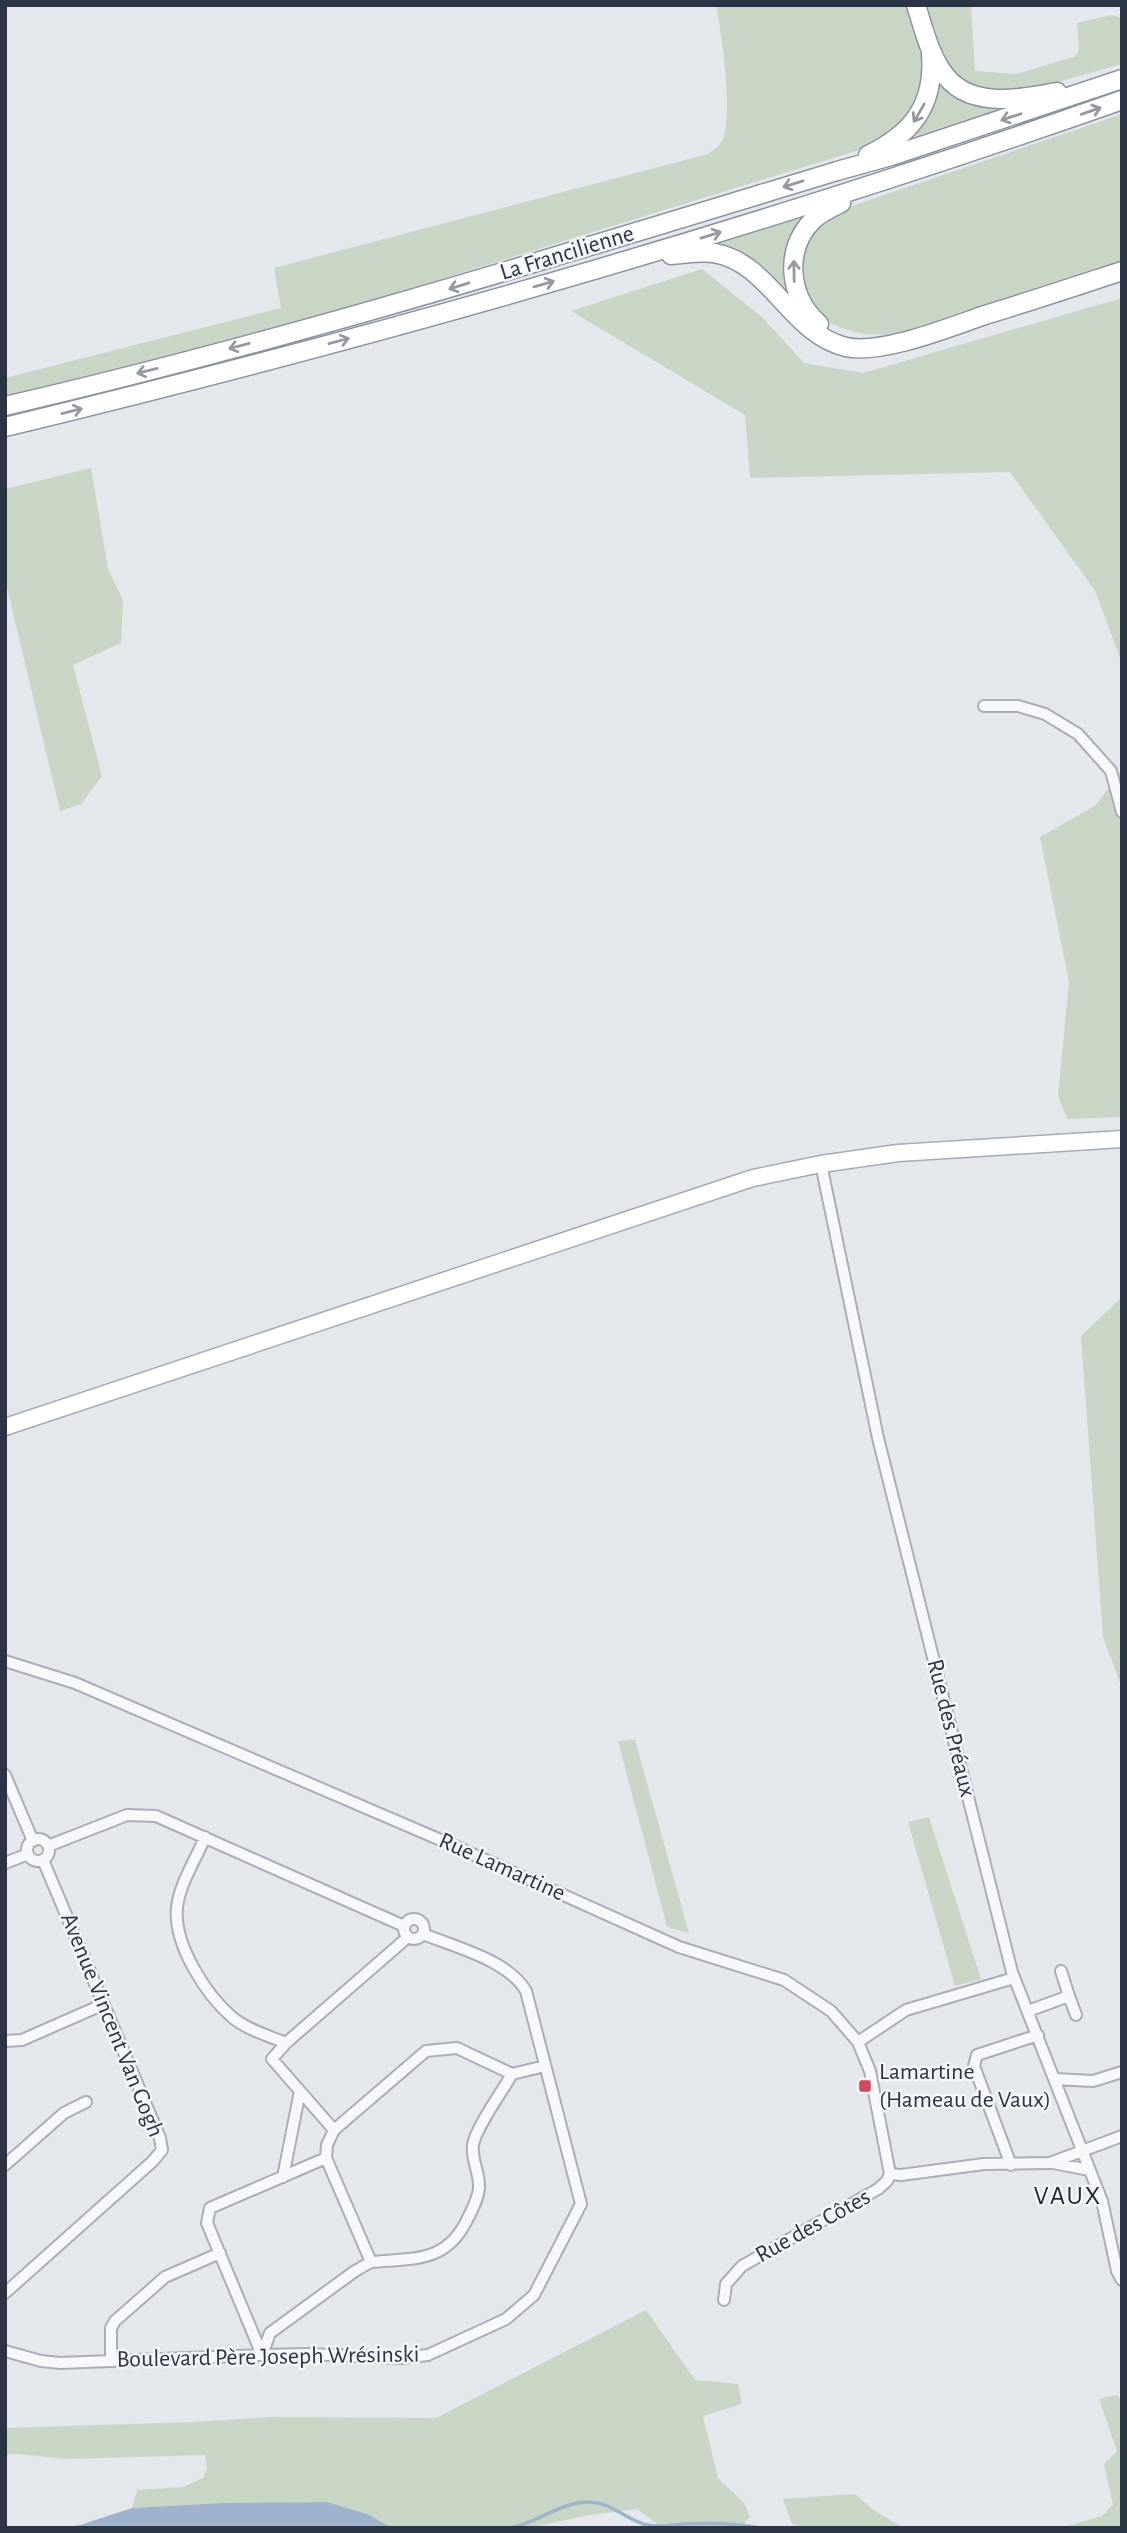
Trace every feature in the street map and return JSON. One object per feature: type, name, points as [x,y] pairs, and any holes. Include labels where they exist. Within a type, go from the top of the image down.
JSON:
[{"type":"highway","points":[[916,5],[930,47],[948,80],[968,93],[980,97],[1017,98],[1117,81]]},
{"type":"highway","points":[[837,171],[882,149],[913,123],[929,93],[932,67],[930,47]]},
{"type":"highway","name":"La Francilienne","points":[[5,406],[201,357],[428,295],[904,152],[1117,81]]},
{"type":"highway","name":"La Francilienne","points":[[5,427],[228,371],[622,262],[928,168],[1122,100]]},
{"type":"highway","points":[[895,343],[854,340],[835,335],[822,327],[810,316],[794,287],[793,260],[804,232],[813,220],[824,212],[928,168]]},
{"type":"highway","points":[[622,262],[701,252],[727,256],[749,270],[805,326],[833,342],[859,348],[895,343],[1122,271]]},
{"type":"main road","points":[[5,1427],[753,1178],[821,1164],[898,1153],[1122,1139]]},
{"type":"street","points":[[984,706],[1018,706],[1045,714],[1078,733],[1111,771],[1122,812]]},
{"type":"street","name":"Rue des Préaux","points":[[821,1164],[878,1438],[1014,1978],[1102,2201],[1117,2271],[1122,2280]]},
{"type":"street","name":"Rue Lamartine","points":[[5,1661],[75,1683],[450,1844],[679,1947],[784,1980],[831,2011],[858,2042],[870,2071],[890,2174]]},
{"type":"street","points":[[5,1775],[33,1841]]},
{"type":"street","points":[[48,1846],[118,1818],[136,1814],[156,1816],[406,1932],[414,1939],[423,1934],[422,1924],[417,1920],[408,1920],[406,1932],[272,2059],[334,2130]]},
{"type":"street","points":[[205,1837],[179,1896],[177,1914],[180,1934],[202,1984],[233,2018],[245,2026],[286,2043]]},
{"type":"street","points":[[40,1840],[48,1846],[47,1856],[43,1860],[34,1860],[28,1854],[27,1848],[33,1841],[40,1840]]},
{"type":"street","points":[[5,1863],[28,1854]]},
{"type":"street","name":"Avenue Vincent Van Gogh","points":[[5,2293],[162,2150],[160,2138],[43,1860]]},
{"type":"street","name":"Boulevard Père Joseph Wrésinski","points":[[5,2351],[60,2363],[308,2354],[400,2358],[428,2355],[506,2319],[534,2295],[581,2204],[526,1991],[506,1969],[423,1934]]},
{"type":"street","points":[[1061,1971],[1076,2015]]},
{"type":"street","points":[[858,2042],[906,2010],[1014,1978]]},
{"type":"street","points":[[1028,2011],[1069,1996]]},
{"type":"street","points":[[5,2041],[22,2040],[104,2004]]},
{"type":"street","points":[[1011,2165],[974,2066],[977,2055],[1038,2035]]},
{"type":"street","points":[[371,2262],[327,2158],[327,2145],[334,2130],[426,2051],[457,2048],[512,2074],[545,2066]]},
{"type":"street","points":[[1054,2079],[1093,2081],[1122,2072]]},
{"type":"street","points":[[262,2355],[270,2333],[355,2271],[371,2262],[429,2256],[448,2248],[477,2199],[478,2177],[472,2154],[475,2136],[512,2074]]},
{"type":"street","points":[[283,2176],[300,2091]]},
{"type":"street","points":[[5,2165],[64,2113],[86,2102]]},
{"type":"street","name":"Rue des Côtes","points":[[724,2300],[726,2284],[742,2266],[878,2189],[890,2174],[901,2175],[984,2164],[1050,2163],[1122,2136]]},
{"type":"street","points":[[262,2355],[207,2222],[210,2208],[327,2158]]},
{"type":"street","points":[[1050,2163],[1089,2170]]},
{"type":"street","points":[[111,2361],[111,2328],[116,2321],[165,2277],[220,2253]]},
{"type":"green space","points":[[716,5],[910,5],[928,60],[915,111],[890,136],[859,150],[399,292],[205,346],[5,396],[5,378],[281,308],[274,268],[708,154],[719,146],[723,139],[727,109],[726,72]]},
{"type":"green space","points":[[923,5],[971,5],[975,71],[1017,74],[1076,56],[1079,49],[1077,23],[1112,15],[1122,18],[1122,64],[1012,95],[970,87],[946,67]]},
{"type":"green space","points":[[937,79],[1007,107],[909,138]]},
{"type":"green space","points":[[1122,114],[1122,265],[923,327],[895,333],[857,333],[837,326],[819,315],[808,299],[801,279],[800,258],[811,234],[831,216],[849,207]]},
{"type":"green space","points":[[806,215],[794,301],[712,246],[712,243]]},
{"type":"green space","points":[[702,269],[763,318],[804,363],[863,373],[1122,298],[1122,663],[1095,591],[1010,472],[750,478],[745,415],[571,311]]},
{"type":"green space","points":[[91,468],[108,569],[123,600],[121,643],[73,665],[102,776],[81,804],[60,811],[5,579],[5,489]]},
{"type":"green space","points":[[1122,770],[1122,1117],[1067,1119],[1058,1096],[1069,982],[1040,837],[1095,806]]},
{"type":"green space","points":[[1122,1297],[1122,1688],[1103,1637],[1081,1336]]},
{"type":"green space","points":[[635,1740],[689,1933],[667,1927],[618,1741]]},
{"type":"green space","points":[[929,1817],[981,1979],[955,1986],[908,1822]]},
{"type":"green space","points":[[646,2310],[695,2380],[738,2384],[742,2404],[703,2416],[718,2478],[744,2503],[750,2517],[740,2528],[663,2528],[637,2509],[589,2515],[529,2528],[393,2528],[367,2514],[221,2503],[132,2508],[137,2490],[183,2487],[203,2478],[207,2468],[205,2455],[66,2459],[5,2455],[5,2428],[273,2417],[436,2418]]},
{"type":"green space","points":[[1118,2395],[1122,2403],[1122,2528],[1060,2528],[1102,2516],[1113,2505],[1104,2464],[1117,2451],[1099,2399]]},
{"type":"green space","points":[[855,2494],[875,2511],[904,2528],[806,2528],[792,2524],[783,2499]]},
{"type":"water","points":[[327,2502],[367,2514],[393,2528],[61,2528],[80,2525],[132,2508],[221,2503]]},
{"type":"waterway","points":[[510,2528],[567,2506],[587,2502],[603,2504],[639,2523],[652,2526],[713,2524],[760,2528]]},
{"type":"place","name":"Lamartine (Hameau de Vaux)","points":[[865,2086]]},
{"type":"district","name":"VAUX","points":[[1068,2196]]}]
